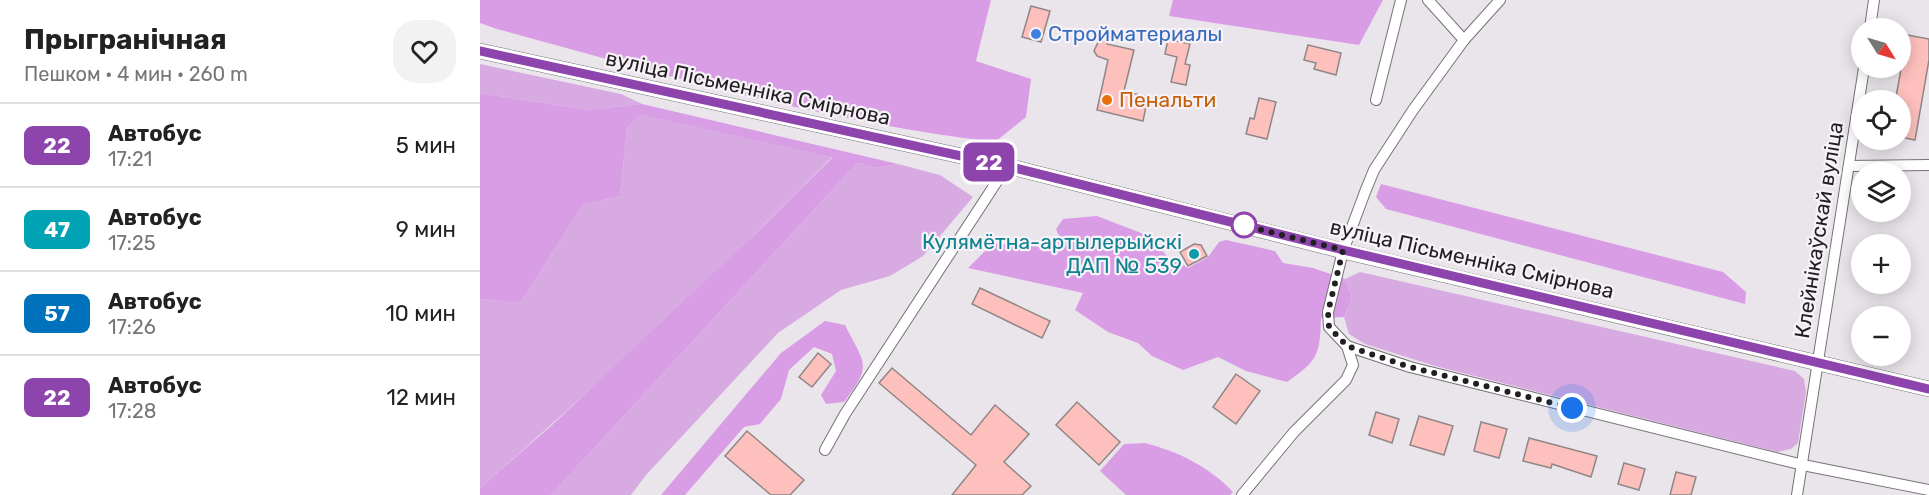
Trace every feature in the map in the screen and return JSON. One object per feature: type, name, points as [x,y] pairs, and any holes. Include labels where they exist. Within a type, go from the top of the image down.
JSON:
[{"type":"main road","name":"вуліца Пісьменніка Смірнова","points":[[480,51],[1007,166],[1343,250],[1929,389]]},
{"type":"street","points":[[1376,100],[1401,0]]},
{"type":"street","points":[[1428,0],[1464,40]]},
{"type":"street","points":[[1242,495],[1294,432],[1346,380],[1353,365],[1347,346],[1329,327],[1328,312],[1343,250],[1374,170],[1413,110],[1464,40],[1500,0]]},
{"type":"street","points":[[1871,18],[1874,0]]},
{"type":"street","name":"Клейнікаўскай вуліца","points":[[1797,495],[1862,78]]},
{"type":"street","points":[[1849,166],[1929,165]]},
{"type":"street","points":[[825,450],[844,414],[1007,166]]},
{"type":"street","points":[[1347,346],[1410,367],[1803,465],[1929,490]]},
{"type":"shaded area","points":[[480,0],[991,0],[976,61],[1031,79],[1026,117],[995,142],[869,122],[806,109],[682,79],[497,29],[480,23]]},
{"type":"shaded area","points":[[1173,0],[1383,0],[1359,45],[1169,16]]},
{"type":"shaded area","points":[[480,64],[621,94],[642,104],[587,110],[480,93]]},
{"type":"shaded area","points":[[480,93],[587,110],[642,104],[898,164],[876,168],[857,163],[551,495],[480,495],[480,488],[551,426],[757,232],[833,157],[640,114],[627,128],[620,196],[583,205],[520,303],[480,299]]},
{"type":"shaded area","points":[[640,113],[833,156],[659,325],[480,488],[480,299],[520,303],[583,205],[620,196],[627,128]]},
{"type":"shaded area","points":[[857,163],[876,168],[898,164],[940,175],[973,197],[923,256],[890,276],[841,290],[778,333],[646,475],[631,495],[551,495]]},
{"type":"shaded area","points":[[1381,184],[1723,272],[1746,292],[1745,304],[1386,209],[1376,197]]},
{"type":"shaded area","points":[[1097,216],[1149,236],[1167,256],[1188,268],[1208,257],[1219,242],[1226,240],[1275,251],[1283,263],[1313,268],[1345,279],[1352,298],[1344,317],[1321,318],[1318,349],[1315,356],[1311,363],[1287,382],[1246,371],[1218,357],[1183,370],[1152,356],[1138,343],[1108,332],[1075,310],[1083,293],[968,268],[993,243],[1057,248],[1060,238],[1056,229],[1063,219]]},
{"type":"shaded area","points":[[1360,272],[1795,371],[1804,379],[1806,392],[1798,443],[1791,449],[1777,452],[1435,366],[1365,344],[1349,334],[1344,317],[1352,298],[1345,279]]},
{"type":"shaded area","points":[[825,321],[845,325],[863,364],[859,380],[844,402],[826,404],[821,395],[836,371],[832,354],[814,347],[789,370],[781,399],[760,424],[744,427],[685,495],[661,495],[781,353]]},
{"type":"shaded area","points":[[1145,443],[1170,451],[1203,467],[1233,492],[1230,495],[1126,495],[1100,471],[1124,444]]},
{"type":"building","points":[[1031,6],[1050,11],[1041,42],[1022,37]]},
{"type":"building","points":[[1911,36],[1929,39],[1929,60],[1915,140],[1911,139],[1911,90],[1897,90],[1899,78],[1911,78]]},
{"type":"building","points":[[1100,38],[1108,40],[1107,44],[1134,50],[1124,91],[1148,97],[1143,121],[1097,110],[1108,60],[1097,56],[1094,51]]},
{"type":"building","points":[[1168,39],[1190,44],[1185,64],[1190,65],[1186,85],[1171,82],[1177,57],[1165,54]]},
{"type":"building","points":[[1308,45],[1341,53],[1336,75],[1314,69],[1316,63],[1304,60]]},
{"type":"building","points":[[1259,98],[1276,102],[1267,139],[1246,134],[1250,118],[1254,119]]},
{"type":"building","name":"Кулямётна-артылерыйскі ДАП № 539","points":[[1194,244],[1201,245],[1207,256],[1188,266],[1180,252]]},
{"type":"building","points":[[980,288],[1050,321],[1042,338],[972,304]]},
{"type":"building","points":[[818,353],[831,364],[812,387],[799,377]]},
{"type":"building","points":[[892,368],[971,435],[995,405],[1029,434],[1004,462],[1031,486],[1022,495],[952,495],[976,465],[879,383]]},
{"type":"building","points":[[1236,374],[1260,391],[1236,424],[1213,407]]},
{"type":"building","points":[[1077,402],[1120,442],[1099,465],[1056,425]]},
{"type":"building","points":[[1376,412],[1399,419],[1392,443],[1369,435]]},
{"type":"building","points":[[1419,416],[1453,426],[1444,455],[1410,445]]},
{"type":"building","points":[[1481,422],[1507,429],[1499,458],[1474,451]]},
{"type":"building","points":[[747,431],[804,480],[790,495],[771,495],[725,456]]},
{"type":"building","points":[[1529,438],[1597,456],[1591,477],[1552,464],[1551,468],[1523,461]]},
{"type":"building","points":[[1624,463],[1645,469],[1639,490],[1618,484]]},
{"type":"building","points":[[1676,472],[1696,477],[1691,495],[1670,495]]},
{"type":"bus line","name":"22","points":[[480,51],[1007,166],[1343,250],[1929,389]]},
{"type":"place","name":"Стройматериалы","points":[[1036,34]]},
{"type":"place","name":"Пенальти","points":[[1107,100]]},
{"type":"place","name":"Кулямётна-артылерыйскі ДАП № 539","points":[[1194,254]]},
{"type":"route","points":[[1244,225],[1242,225],[1343,250],[1328,312],[1329,327],[1347,346],[1410,367],[1572,408]]}]
